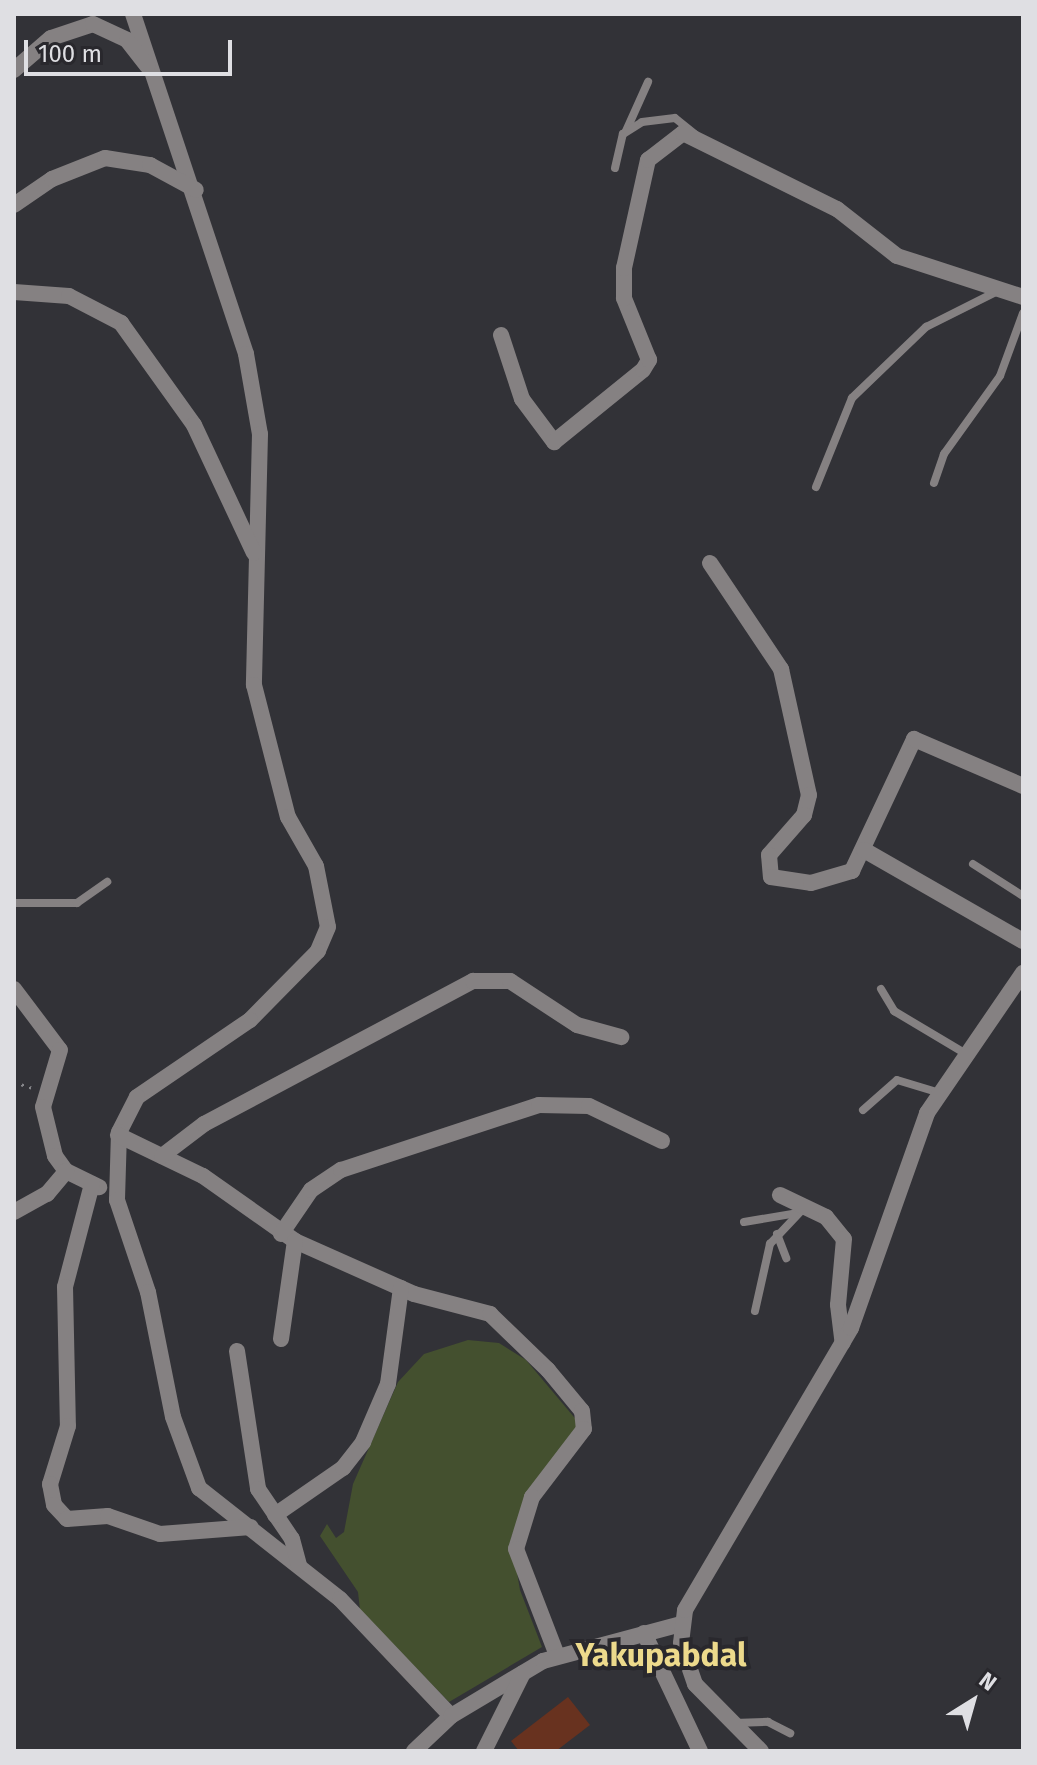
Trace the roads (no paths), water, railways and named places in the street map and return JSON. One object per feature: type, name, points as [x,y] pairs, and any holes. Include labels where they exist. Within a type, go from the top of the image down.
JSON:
[{"type":"street","points":[[133,14],[196,190],[258,418],[250,629],[259,714],[288,817],[316,866],[327,934],[250,1020],[149,1084],[118,1135],[116,1191],[192,1475],[206,1496],[299,1565],[451,1716]]},
{"type":"street","points":[[14,70],[51,38],[93,24],[127,40],[155,77]]},
{"type":"street","points":[[501,335],[531,417],[554,442],[643,370],[649,360],[622,285],[644,174],[666,140],[695,135],[837,209],[897,256],[1023,297]]},
{"type":"street","points":[[14,205],[52,179],[105,158],[135,160],[196,190]]},
{"type":"street","points":[[14,292],[69,296],[121,323],[194,425],[254,553]]},
{"type":"street","points":[[710,563],[781,669],[809,795],[804,815],[769,855],[767,871],[785,883],[829,881],[852,871],[914,739],[1023,786]]},
{"type":"street","points":[[864,850],[1023,941]]},
{"type":"street","points":[[761,1751],[730,1725],[695,1684],[681,1624],[691,1595],[843,1343],[906,1163],[940,1093],[1023,973]]},
{"type":"street","points":[[162,1156],[204,1124],[473,981],[510,981],[577,1025],[621,1037]]},
{"type":"street","points":[[14,989],[60,1050],[45,1093],[48,1138],[66,1171],[92,1184],[116,1191]]},
{"type":"street","points":[[281,1339],[288,1237],[311,1190],[352,1164],[550,1103],[589,1106],[662,1141]]},
{"type":"street","points":[[118,1135],[203,1176],[288,1237],[401,1288],[498,1319],[582,1411],[579,1440],[532,1497],[516,1538],[520,1573],[557,1655]]},
{"type":"street","points":[[14,1212],[47,1194],[66,1171]]},
{"type":"street","points":[[92,1184],[65,1287],[68,1426],[50,1484],[54,1505],[67,1519],[108,1516],[160,1534],[251,1527]]},
{"type":"street","points":[[780,1195],[801,1211],[835,1223],[844,1239],[838,1305],[843,1343]]},
{"type":"street","points":[[275,1515],[343,1468],[363,1442],[388,1384],[401,1288]]},
{"type":"street","points":[[237,1351],[258,1489],[275,1515],[299,1565]]},
{"type":"street","points":[[414,1751],[451,1716],[557,1655],[681,1624]]},
{"type":"street","points":[[644,1633],[700,1751]]},
{"type":"street","points":[[484,1751],[524,1672]]},
{"type":"lane","points":[[615,168],[626,131],[648,82]]},
{"type":"lane","points":[[626,131],[667,117],[695,135]]},
{"type":"lane","points":[[816,487],[852,398],[926,327],[962,303],[999,291]]},
{"type":"lane","points":[[934,483],[944,454],[1000,376],[1023,313]]},
{"type":"lane","points":[[973,864],[1023,896]]},
{"type":"lane","points":[[14,903],[77,903],[107,882]]},
{"type":"lane","points":[[881,989],[894,1011],[966,1054]]},
{"type":"lane","points":[[863,1110],[897,1080],[940,1093]]},
{"type":"lane","points":[[744,1222],[801,1211]]},
{"type":"lane","points":[[755,1311],[777,1234],[801,1211]]},
{"type":"lane","points":[[777,1234],[786,1258]]},
{"type":"lane","points":[[730,1725],[751,1719],[790,1733]]},
{"type":"district","name":"Yakupabdal","points":[[661,1655]]}]
